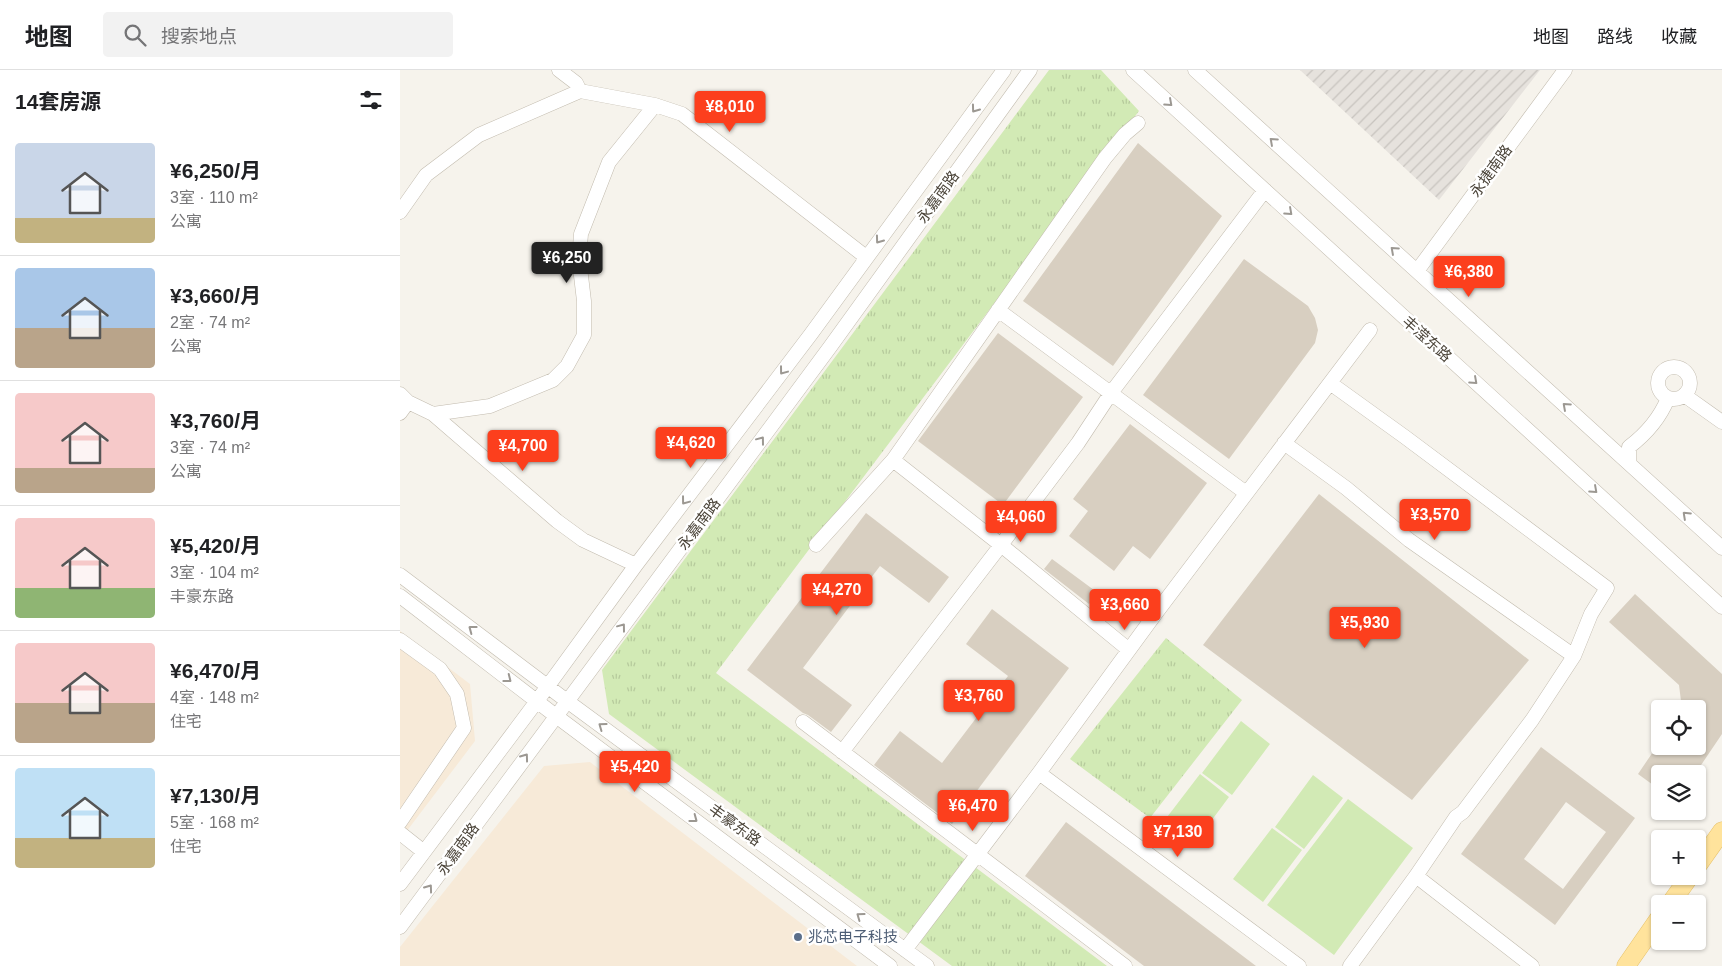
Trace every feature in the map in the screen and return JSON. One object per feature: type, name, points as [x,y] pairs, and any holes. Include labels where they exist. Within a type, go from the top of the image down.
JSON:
[{"type":"main road","points":[[1706,854],[1722,832]]},
{"type":"main road","points":[[1626,966],[1651,930]]},
{"type":"street","points":[[559,70],[576,83],[580,90]]},
{"type":"street","name":"永嘉南路","points":[[400,884],[636,565],[811,334],[1004,70]]},
{"type":"street","name":"永嘉南路","points":[[400,928],[830,347],[1030,70]]},
{"type":"street","name":"丰滢东路","points":[[1133,70],[1722,607]]},
{"type":"street","points":[[1195,70],[1722,548]]},
{"type":"street","name":"永捷南路","points":[[1417,271],[1565,70]]},
{"type":"street","points":[[400,212],[426,175],[478,134],[580,90],[655,105],[682,114],[866,258]]},
{"type":"street","points":[[433,414],[490,406],[553,380],[567,366],[584,335],[584,302],[579,259],[581,234],[609,162],[655,105]]},
{"type":"street","points":[[816,545],[893,460],[1104,158],[1125,134],[1138,123]]},
{"type":"street","points":[[842,752],[1078,443],[1111,393],[1264,190]]},
{"type":"street","points":[[998,310],[1246,493]]},
{"type":"street","points":[[905,950],[1040,773],[1129,650],[1370,330]]},
{"type":"street","points":[[1669,367],[1680,368],[1688,375],[1690,386],[1684,395],[1679,398],[1668,398],[1660,392],[1657,382],[1661,372],[1669,367]]},
{"type":"street","points":[[1330,383],[1607,588],[1591,614],[1574,656],[1532,720],[1463,812],[1456,817],[1416,876],[1350,966]]},
{"type":"street","points":[[1684,395],[1722,422]]},
{"type":"street","points":[[1629,462],[1629,448],[1642,438],[1663,412],[1668,398]]},
{"type":"street","points":[[403,403],[433,414],[557,521],[582,540],[636,565]]},
{"type":"street","points":[[1284,444],[1346,488],[1409,540],[1574,656]]},
{"type":"street","points":[[893,460],[1001,545],[1129,650]]},
{"type":"street","name":"丰豪东路","points":[[400,574],[567,701],[927,966]]},
{"type":"street","name":"丰豪东路","points":[[400,596],[556,716],[890,966]]},
{"type":"street","points":[[400,640],[440,669],[457,694],[464,728],[400,822]]},
{"type":"street","points":[[803,722],[1125,966]]},
{"type":"street","points":[[1040,773],[1299,966]]},
{"type":"street","points":[[400,833],[424,852]]},
{"type":"street","points":[[1416,876],[1532,966]]},
{"type":"shaded area","points":[[1300,70],[1540,70],[1439,200]]},
{"type":"shaded area","points":[[400,631],[470,684],[475,741],[400,840]]},
{"type":"shaded area","points":[[590,762],[857,966],[400,966],[400,947],[544,766]]},
{"type":"green space","points":[[1049,70],[1101,70],[1139,111],[716,673],[1107,966],[952,966],[609,714],[602,670]]},
{"type":"green space","points":[[1166,638],[1242,700],[1150,818],[1070,759]]},
{"type":"green space","points":[[1241,721],[1270,744],[1232,795],[1202,773]]},
{"type":"green space","points":[[1200,774],[1229,797],[1191,848],[1161,825]]},
{"type":"green space","points":[[1313,775],[1343,798],[1304,849],[1275,827]]},
{"type":"green space","points":[[1348,799],[1413,848],[1334,955],[1267,905]]},
{"type":"green space","points":[[1272,828],[1302,850],[1263,902],[1233,879]]},
{"type":"building","points":[[1138,143],[1222,216],[1113,366],[1023,301]]},
{"type":"building","points":[[1244,259],[1308,306],[1315,318],[1318,330],[1315,343],[1229,459],[1143,395]]},
{"type":"building","points":[[998,333],[1083,397],[1003,505],[918,441]]},
{"type":"building","points":[[1130,424],[1207,483],[1150,559],[1133,546],[1114,571],[1069,536],[1088,511],[1073,499]]},
{"type":"building","points":[[1319,494],[1529,660],[1412,800],[1203,645]]},
{"type":"building","points":[[866,513],[949,577],[929,603],[880,566],[803,668],[852,705],[831,732],[747,670]]},
{"type":"building","points":[[1052,559],[1098,593],[1089,604],[1044,569]]},
{"type":"building","points":[[1635,594],[1722,674],[1722,734],[1701,765],[1651,765],[1651,783],[1638,774],[1651,755],[1706,755],[1706,700],[1681,700],[1679,685],[1609,622]]},
{"type":"building","points":[[992,609],[1069,668],[952,824],[874,765],[900,731],[942,763],[1008,676],[966,644]]},
{"type":"building","points":[[1541,747],[1635,818],[1555,925],[1461,854]],"holes":[[[1566,802],[1606,832],[1563,889],[1524,859]]]},
{"type":"building","points":[[1066,822],[1256,966],[1144,966],[1025,876]]},
{"type":"place","name":"兆芯电子科技","points":[[798,937]]}]
